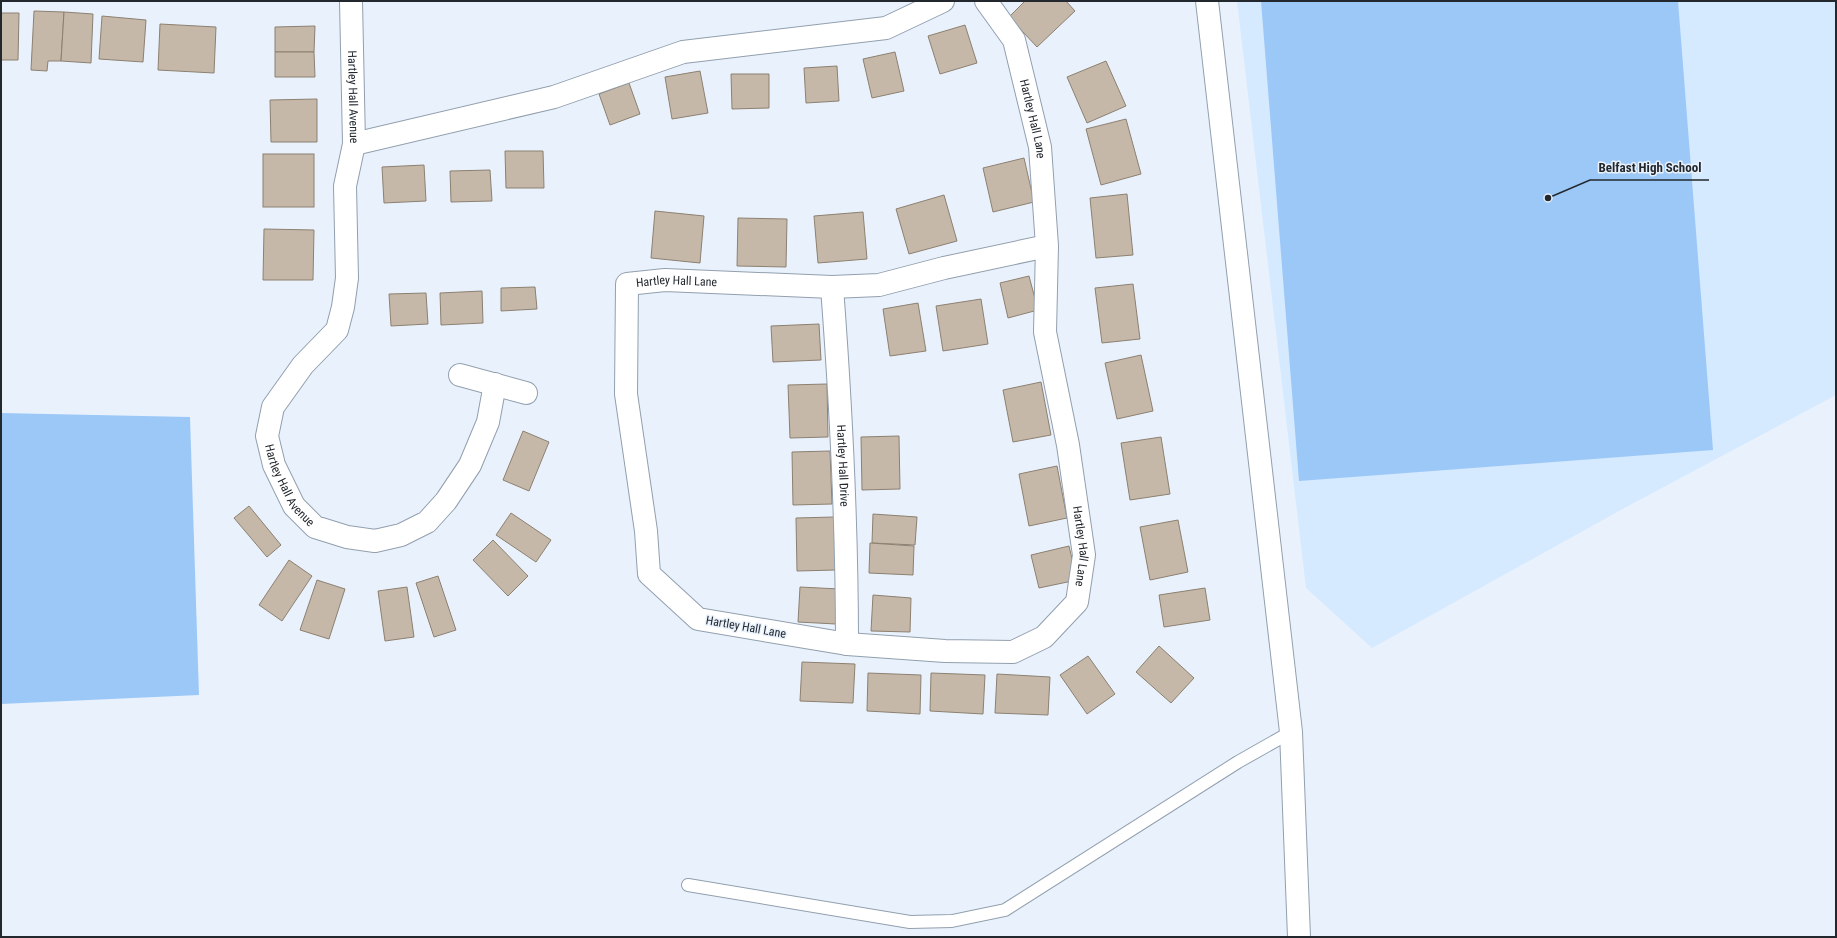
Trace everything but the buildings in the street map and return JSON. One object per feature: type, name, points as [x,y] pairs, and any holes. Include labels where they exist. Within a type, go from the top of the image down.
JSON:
[{"type":"street","name":"Hartley Hall Avenue","points":[[351,1],[354,144],[345,186],[347,278],[343,307],[337,330],[303,365],[273,407],[267,436],[274,465],[294,506],[315,526],[347,537],[375,541],[401,535],[427,522],[446,501],[470,465],[488,422],[495,384]]},
{"type":"street","points":[[354,144],[554,97],[683,52],[886,28],[943,1]]},
{"type":"street","name":"Hartley Hall Lane","points":[[986,1],[1014,40],[1040,147],[1046,246],[1045,332],[1068,446],[1084,555],[1078,602],[1044,636],[1013,652],[945,651],[847,644],[698,618],[649,574],[646,531],[626,394],[627,284],[665,280],[832,287],[879,285],[944,268],[1046,246]]},
{"type":"street","points":[[1207,1],[1291,732],[1299,937]]},
{"type":"street","name":"Hartley Hall Drive","points":[[832,287],[842,431],[847,543],[847,644]]},
{"type":"street","points":[[460,375],[526,393]]},
{"type":"lane","points":[[688,885],[910,922],[952,921],[1005,910],[1238,762],[1291,732]]},
{"type":"shaded area","points":[[1237,1],[1836,1],[1836,395],[1628,506],[1372,648],[1306,588]]},
{"type":"shaded area","points":[[1261,1],[1678,1],[1713,450],[1299,481]]},
{"type":"shaded area","points":[[1,413],[190,417],[199,695],[1,704]]},
{"type":"place","name":"Belfast High School","points":[[1548,198]]}]
